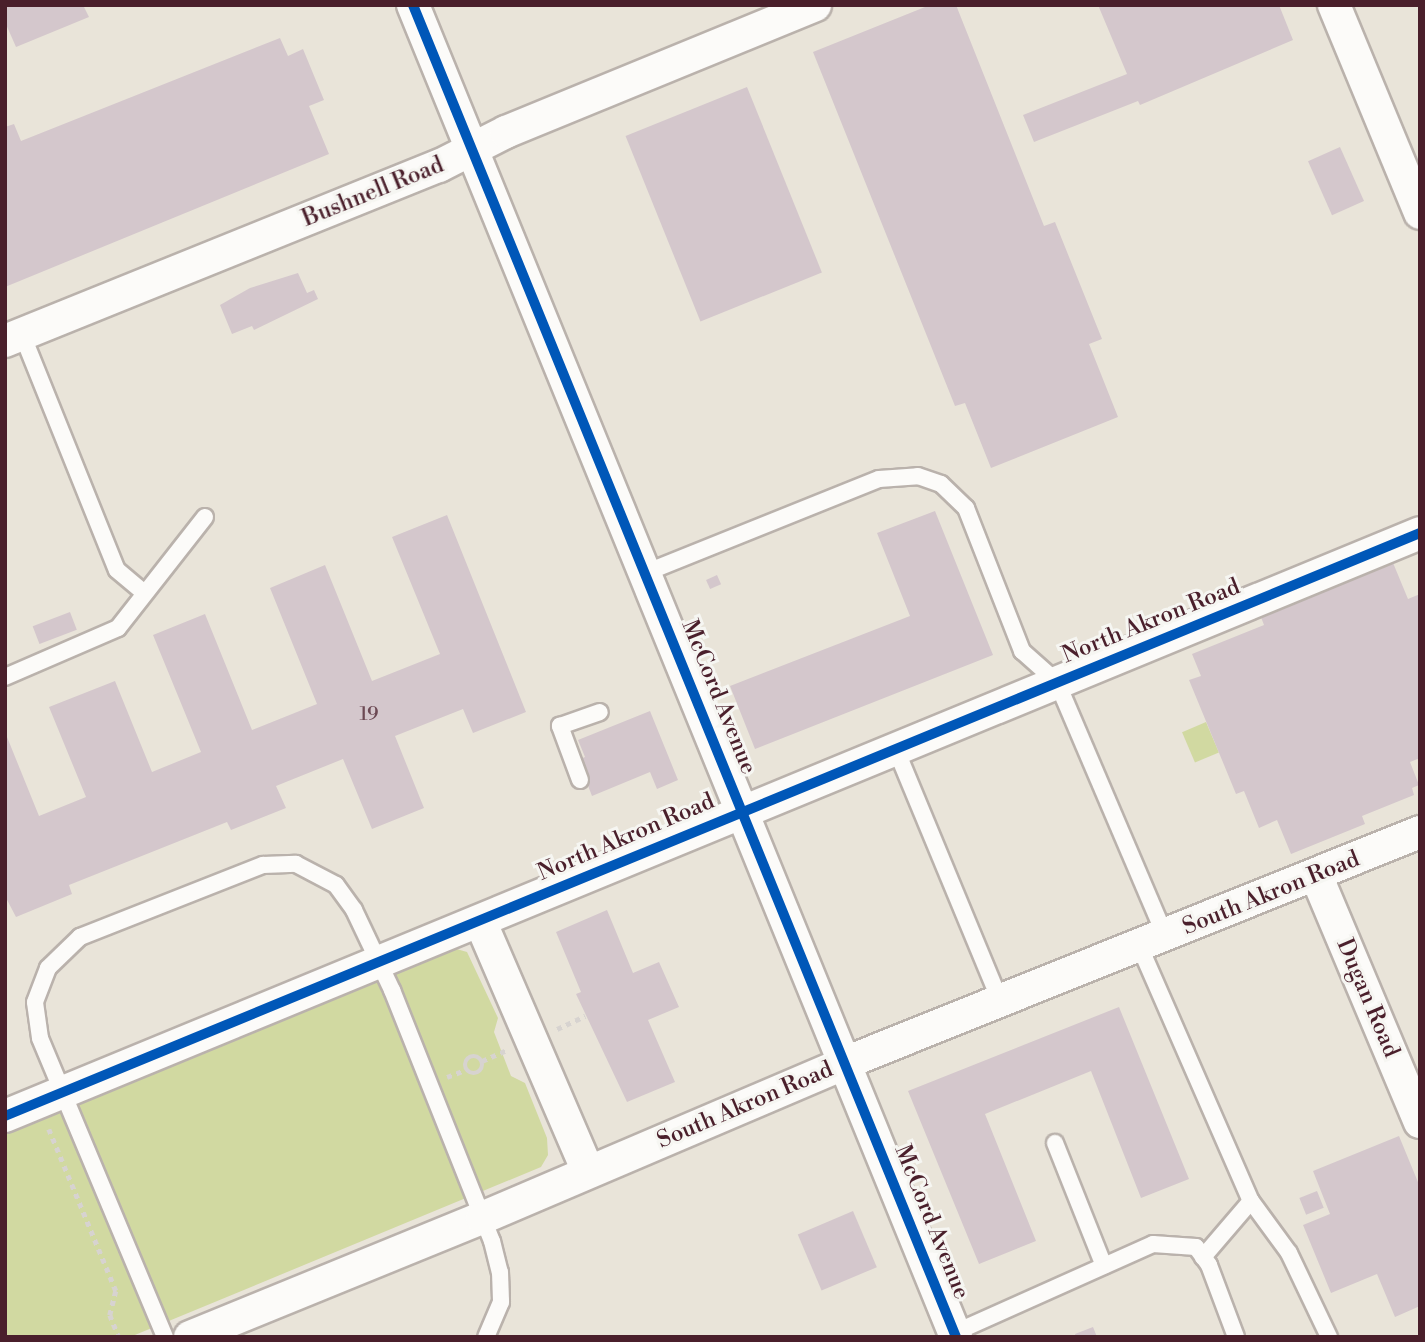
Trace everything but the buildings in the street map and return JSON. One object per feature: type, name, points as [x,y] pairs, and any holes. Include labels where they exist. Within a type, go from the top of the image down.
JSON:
[{"type":"street","name":"McCord Avenue","points":[[413,5],[955,1335]]},
{"type":"street","name":"Bushnell Road","points":[[14,337],[474,150],[506,132],[815,5]]},
{"type":"street","points":[[1334,5],[1420,213]]},
{"type":"street","name":"North Akron Road","points":[[5,1116],[481,923],[743,810],[1420,533]]},
{"type":"street","name":"South Akron Road","points":[[190,1337],[482,1218],[845,1063],[1420,832]]},
{"type":"street","name":"Dugan Road","points":[[1316,875],[1420,1122]]},
{"type":"street","points":[[481,923],[588,1172]]},
{"type":"lane","points":[[14,337],[117,570],[143,592]]},
{"type":"lane","points":[[645,573],[879,479],[918,476],[940,484],[966,508],[1022,651],[1058,682],[1251,1201],[1289,1253],[1329,1337]]},
{"type":"lane","points":[[5,677],[118,628],[143,592],[205,517]]},
{"type":"lane","points":[[580,780],[559,726],[600,712]]},
{"type":"lane","points":[[895,747],[1000,1001]]},
{"type":"lane","points":[[165,1337],[52,1097],[35,1002],[48,968],[80,937],[263,865],[296,864],[336,885],[381,964],[482,1218],[500,1272],[501,1303],[486,1337]]},
{"type":"lane","points":[[1055,1143],[1104,1266]]},
{"type":"lane","points":[[1203,1257],[1251,1201]]},
{"type":"lane","points":[[955,1335],[1153,1244],[1196,1247],[1203,1257],[1236,1337]]},
{"type":"path","points":[[471,1056],[482,1061],[478,1074],[465,1070],[471,1056]]},
{"type":"path","points":[[52,1097],[116,1291],[110,1315],[119,1337]]},
{"type":"green space","points":[[1206,722],[1219,752],[1195,763],[1182,732]]},
{"type":"green space","points":[[446,946],[467,952],[498,1018],[494,1032],[511,1076],[525,1083],[547,1138],[548,1155],[541,1167],[130,1337],[5,1337],[5,1127]]},
{"type":"cycle path","points":[[413,5],[956,1337]]},
{"type":"cycle path","points":[[5,1116],[1420,533]]}]
